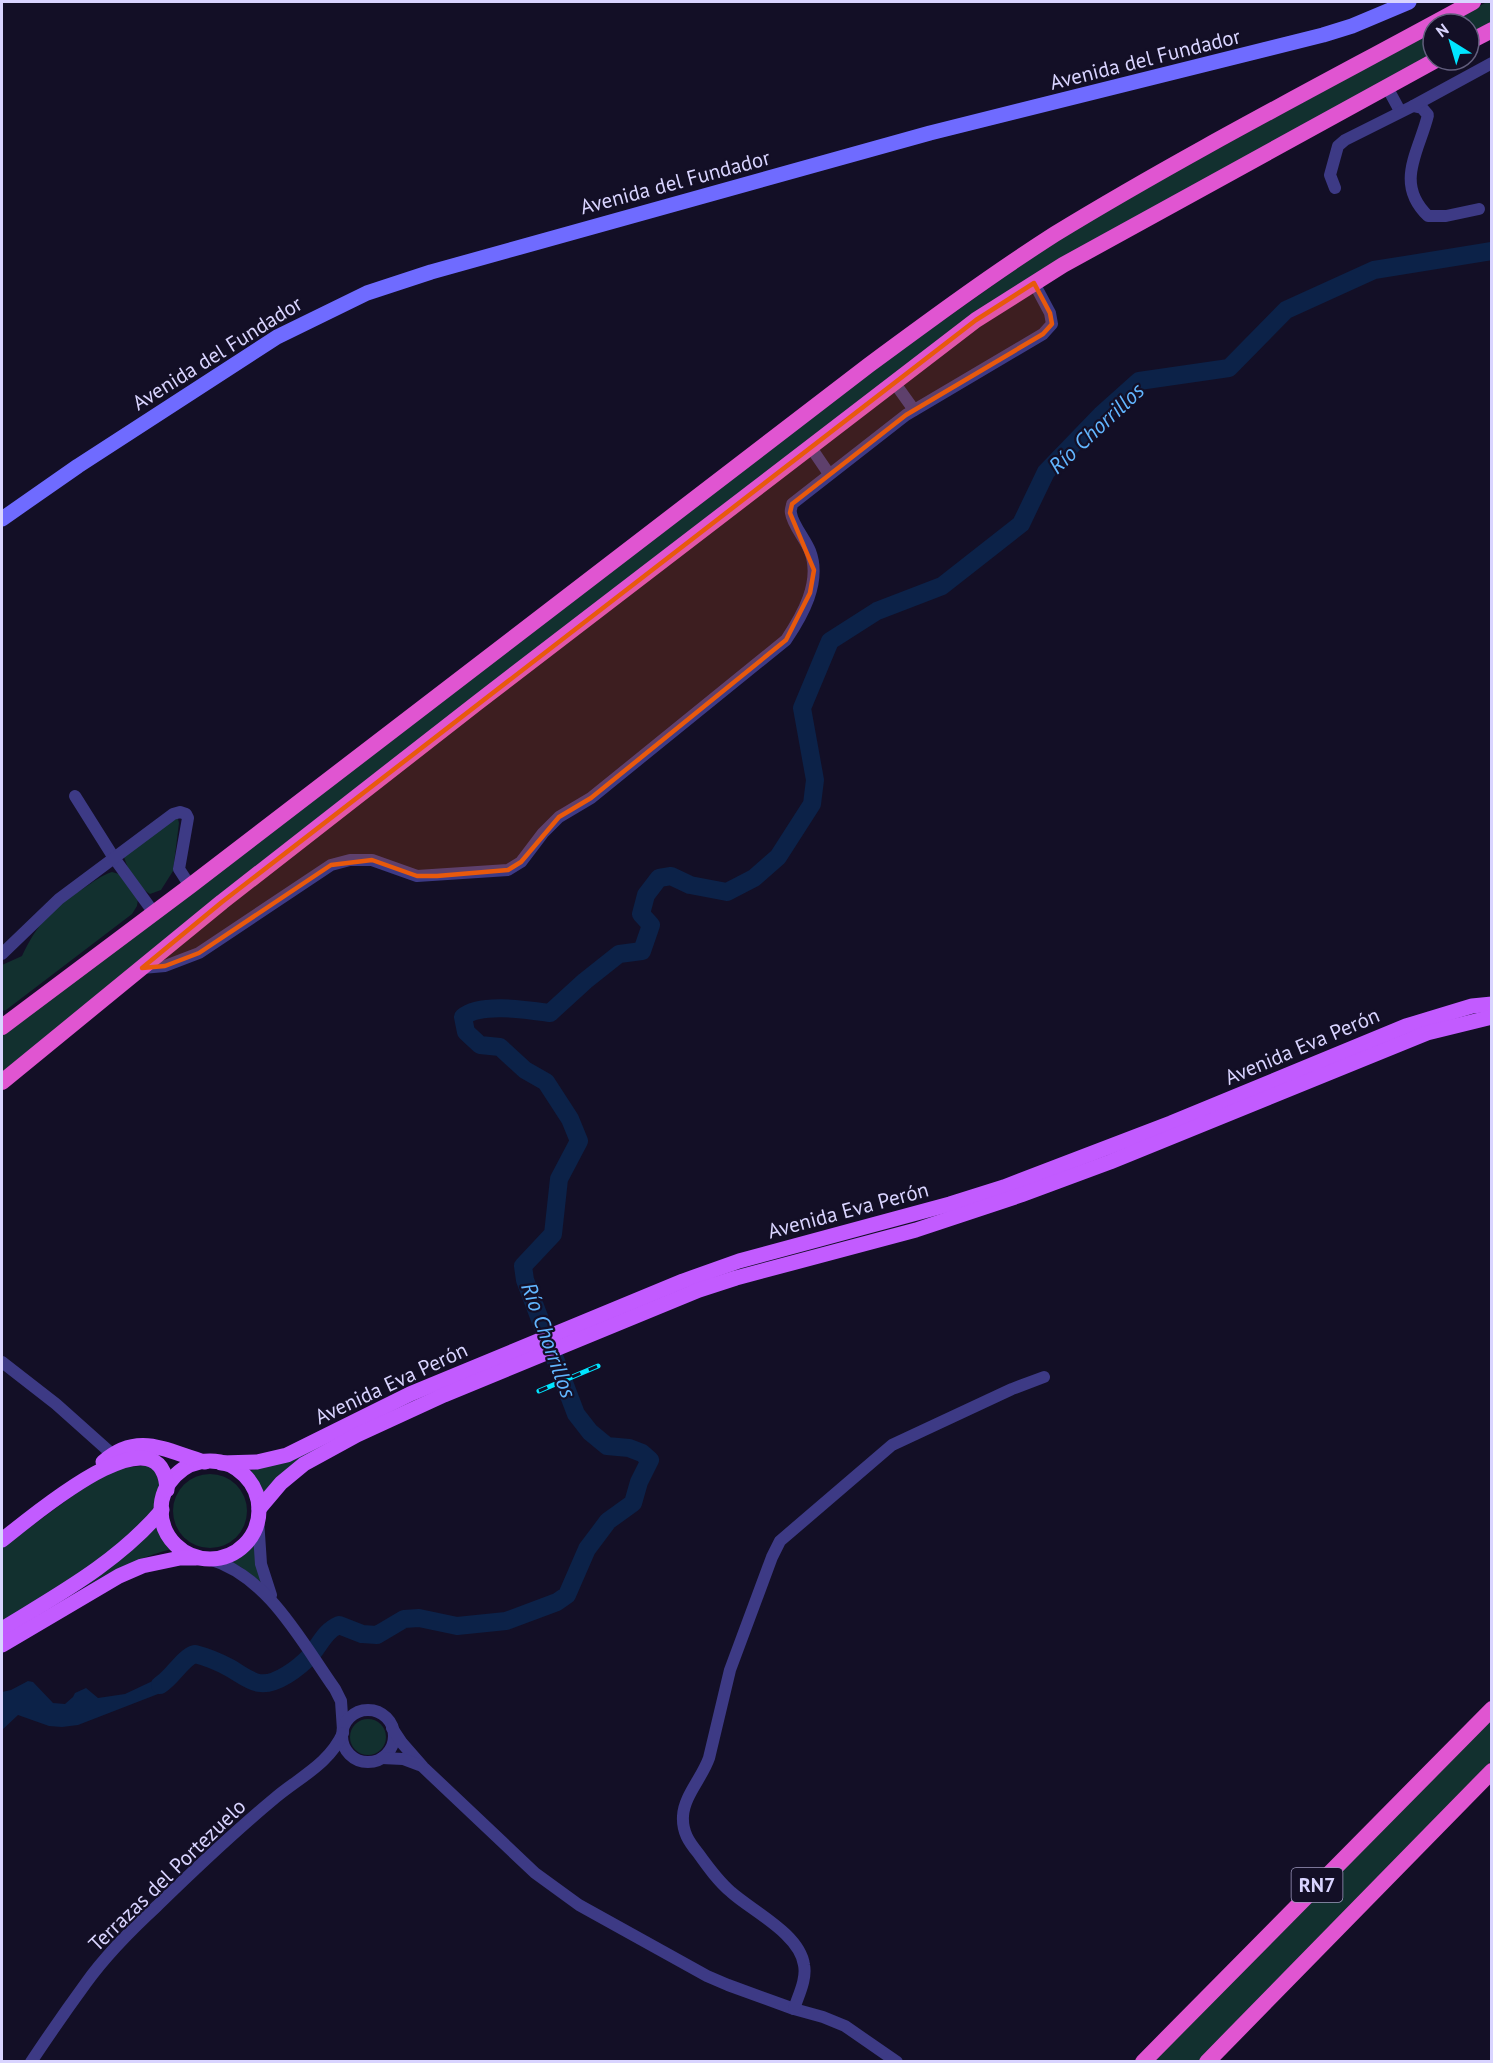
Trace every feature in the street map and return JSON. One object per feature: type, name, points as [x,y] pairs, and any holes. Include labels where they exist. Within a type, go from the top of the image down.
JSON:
[{"type":"highway","points":[[2,1026],[190,886],[954,302],[1102,206],[1473,2]]},
{"type":"highway","points":[[2,1082],[318,826],[976,320],[1101,243],[1421,68]]},
{"type":"highway","name":"RN7","points":[[1143,2061],[1491,1709]]},
{"type":"highway","name":"RN7","points":[[1210,2059],[1491,1771]]},
{"type":"highway","points":[[1362,1904],[1423,1856],[1491,1787]]},
{"type":"highway","points":[[1133,2061],[1171,2033]]},
{"type":"main road","name":"Avenida del Fundador","points":[[2,519],[78,466],[277,337],[367,293],[431,272],[930,134],[1323,35],[1352,26],[1409,2]]},
{"type":"main road","name":"Avenida Eva Perón","points":[[588,1329],[683,1281],[739,1261],[950,1204],[1004,1187],[1171,1124],[1406,1026],[1463,1009],[1491,1004]]},
{"type":"main road","name":"Avenida Eva Perón","points":[[221,1463],[257,1462],[287,1455],[410,1394],[513,1359],[588,1329],[736,1278],[916,1230],[1021,1195],[1110,1162],[1427,1033],[1491,1017]]},
{"type":"main road","name":"Avenida Eva Perón","points":[[259,1514],[281,1483],[318,1455],[444,1395],[513,1359]]},
{"type":"main road","points":[[2,1540],[80,1482],[112,1454],[137,1444],[205,1462],[221,1463],[238,1470],[255,1491],[259,1514],[255,1530],[241,1548],[221,1558],[180,1558],[142,1566],[119,1576],[2,1645]]},
{"type":"main road","points":[[80,1482],[115,1462],[125,1459],[144,1458],[152,1461],[162,1470],[166,1479],[167,1490],[162,1510],[164,1525],[171,1539],[181,1549],[205,1559]]},
{"type":"main road","points":[[167,1490],[178,1474],[186,1468],[205,1462]]},
{"type":"main road","points":[[2,1629],[112,1559],[162,1510]]},
{"type":"street","points":[[1335,188],[1330,175],[1338,146],[1345,140],[1491,63]]},
{"type":"street","points":[[1387,87],[1400,111]]},
{"type":"street","points":[[1413,106],[1422,108],[1428,115],[1410,170],[1411,192],[1420,208],[1428,216],[1446,216],[1479,208]]},
{"type":"street","points":[[142,968],[165,966],[199,952],[331,865],[340,862],[372,860],[417,876],[437,876],[508,870],[521,862],[543,833],[559,817],[591,798],[786,640],[803,611],[810,593],[814,570],[810,552],[790,513],[792,504],[914,410],[1043,334],[1052,324],[1050,313],[1034,283]]},
{"type":"street","points":[[894,382],[914,410]]},
{"type":"street","points":[[810,446],[829,474]]},
{"type":"street","points":[[75,796],[114,858],[154,913]]},
{"type":"street","points":[[2,954],[59,900],[173,814],[180,812],[186,814],[188,818],[179,869],[190,886]]},
{"type":"street","points":[[2,1362],[56,1404],[112,1454]]},
{"type":"street","points":[[794,2009],[805,1971],[799,1952],[783,1932],[728,1890],[688,1840],[683,1825],[685,1805],[709,1758],[728,1676],[772,1557],[786,1535],[892,1445],[1012,1389],[1044,1377]]},
{"type":"street","points":[[259,1514],[259,1552],[264,1576],[279,1609]]},
{"type":"street","points":[[205,1559],[232,1567],[249,1578],[279,1609],[335,1689],[341,1701],[344,1747],[356,1760]]},
{"type":"street","points":[[335,1689],[358,1706],[383,1715],[402,1743],[423,1767],[535,1874],[579,1905],[707,1976],[845,2026],[897,2061]]},
{"type":"street","name":"Terrazas del Portezuelo","points":[[31,2061],[87,1981],[140,1923],[276,1797],[325,1761],[333,1752],[346,1722],[353,1715],[368,1710]]},
{"type":"street","points":[[325,1761],[374,1762],[382,1758],[393,1744],[392,1728]]},
{"type":"street","points":[[382,1758],[404,1759],[423,1767]]},
{"type":"highlighted area","points":[[1034,283],[1050,313],[1052,324],[1043,334],[906,415],[792,504],[790,513],[814,570],[810,593],[786,640],[591,798],[559,817],[521,862],[508,870],[437,876],[417,876],[372,860],[331,865],[199,953],[165,966],[142,968],[222,902],[976,320]]},
{"type":"green space","points":[[1491,2],[1491,23],[1481,29],[1481,12],[1468,12]]},
{"type":"green space","points":[[1421,38],[1421,63],[1039,272],[2,1076],[2,1034],[867,374],[1059,239]]},
{"type":"green space","points":[[178,819],[173,871],[161,890],[150,894],[134,878],[124,857],[169,820]]},
{"type":"green space","points":[[112,872],[119,874],[138,899],[132,914],[2,1011],[2,965],[22,956],[40,925],[55,909],[94,881]]},
{"type":"green space","points":[[416,1400],[386,1414],[264,1494],[257,1481],[248,1472]]},
{"type":"green space","points":[[153,1465],[162,1492],[150,1514],[122,1545],[2,1624],[2,1548],[109,1469]]},
{"type":"green space","points":[[210,1474],[231,1480],[241,1490],[247,1511],[241,1532],[231,1542],[210,1548],[189,1542],[179,1532],[173,1511],[179,1490],[189,1480]]},
{"type":"green space","points":[[159,1524],[162,1525],[176,1548],[152,1555],[107,1574],[2,1638],[2,1633]]},
{"type":"green space","points":[[256,1530],[263,1584],[241,1567],[228,1561],[242,1551]]},
{"type":"green space","points":[[368,1719],[381,1724],[386,1737],[381,1750],[368,1755],[355,1750],[350,1737],[355,1724]]},
{"type":"green space","points":[[1491,1719],[1491,1761],[1199,2061],[1152,2062]]},
{"type":"water","points":[[178,1669],[172,1683],[158,1694],[78,1725],[49,1726],[18,1715],[2,1730],[2,1692],[28,1681],[33,1682],[53,1703],[65,1704],[75,1693],[86,1688],[98,1698],[125,1694]]},
{"type":"waterway","name":"Río Chorrillos","points":[[160,1685],[186,1659],[195,1654],[222,1664],[252,1681],[273,1682],[301,1665],[327,1634],[339,1625],[362,1634],[377,1635],[404,1619],[419,1618],[457,1626],[506,1621],[557,1602],[567,1595],[587,1549],[608,1521],[633,1503],[639,1482],[650,1460],[642,1453],[629,1448],[607,1446],[590,1432],[576,1414],[525,1280],[523,1266],[553,1234],[559,1179],[579,1141],[570,1119],[546,1082],[525,1070],[500,1047],[480,1045],[466,1032],[463,1017],[471,1012],[492,1008],[550,1013],[619,954],[642,951],[651,925],[641,914],[646,895],[659,878],[671,876],[690,885],[727,892],[754,878],[778,857],[812,804],[815,780],[802,708],[830,641],[877,611],[942,586],[1021,524],[1046,472],[1101,415],[1139,381],[1229,368],[1286,310],[1374,270],[1492,251]]},
{"type":"railway","points":[[539,1391],[598,1366]]}]
